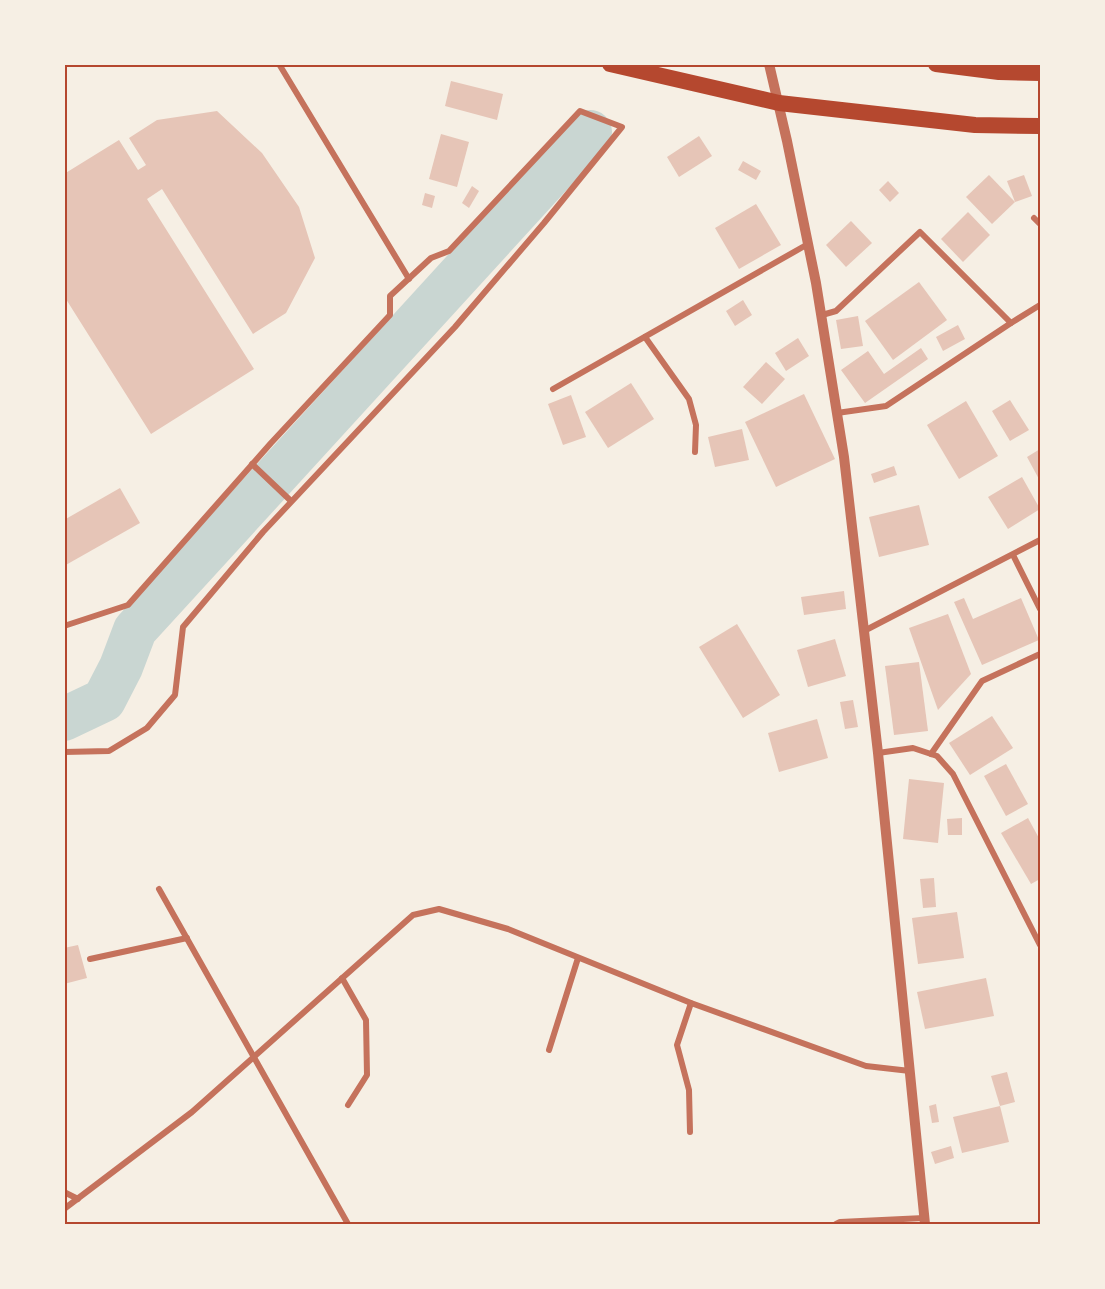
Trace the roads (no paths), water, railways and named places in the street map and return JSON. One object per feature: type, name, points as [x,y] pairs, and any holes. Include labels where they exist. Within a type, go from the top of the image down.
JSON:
[{"type":"highway","points":[[610,64],[779,103],[975,125],[1041,126]]},
{"type":"highway","points":[[936,64],[999,72],[1041,73]]},
{"type":"street","points":[[279,64],[410,279]]},
{"type":"street","points":[[769,64],[822,315],[844,457],[878,753],[924,1221],[840,1222],[836,1224]]},
{"type":"street","points":[[64,626],[128,605],[390,315],[390,296],[431,258],[449,251],[580,111],[622,127],[455,327],[291,500],[183,627],[174,695],[147,728],[109,751],[64,752]]},
{"type":"street","points":[[1034,218],[1041,225]]},
{"type":"street","points":[[822,315],[836,310],[920,232],[1011,323]]},
{"type":"street","points":[[553,389],[808,244]]},
{"type":"street","points":[[837,413],[886,406],[1041,304]]},
{"type":"street","points":[[645,337],[689,399],[696,425],[695,452]]},
{"type":"street","points":[[253,465],[291,500]]},
{"type":"street","points":[[863,631],[1041,540]]},
{"type":"street","points":[[1013,555],[1041,609]]},
{"type":"street","points":[[930,754],[982,681],[1041,654]]},
{"type":"street","points":[[878,753],[913,748],[937,756],[953,774],[1041,945]]},
{"type":"street","points":[[159,889],[348,1224]]},
{"type":"street","points":[[64,1209],[192,1112],[413,915],[439,909],[508,930],[692,1003],[866,1066],[910,1071]]},
{"type":"street","points":[[90,959],[187,938]]},
{"type":"street","points":[[549,1050],[578,958]]},
{"type":"street","points":[[342,978],[366,1020],[367,1075],[348,1105]]},
{"type":"street","points":[[690,1132],[689,1090],[677,1045],[692,1003]]},
{"type":"street","points":[[64,1192],[78,1199]]},
{"type":"waterway","points":[[64,719],[104,700],[121,667],[135,630],[590,132]]}]
